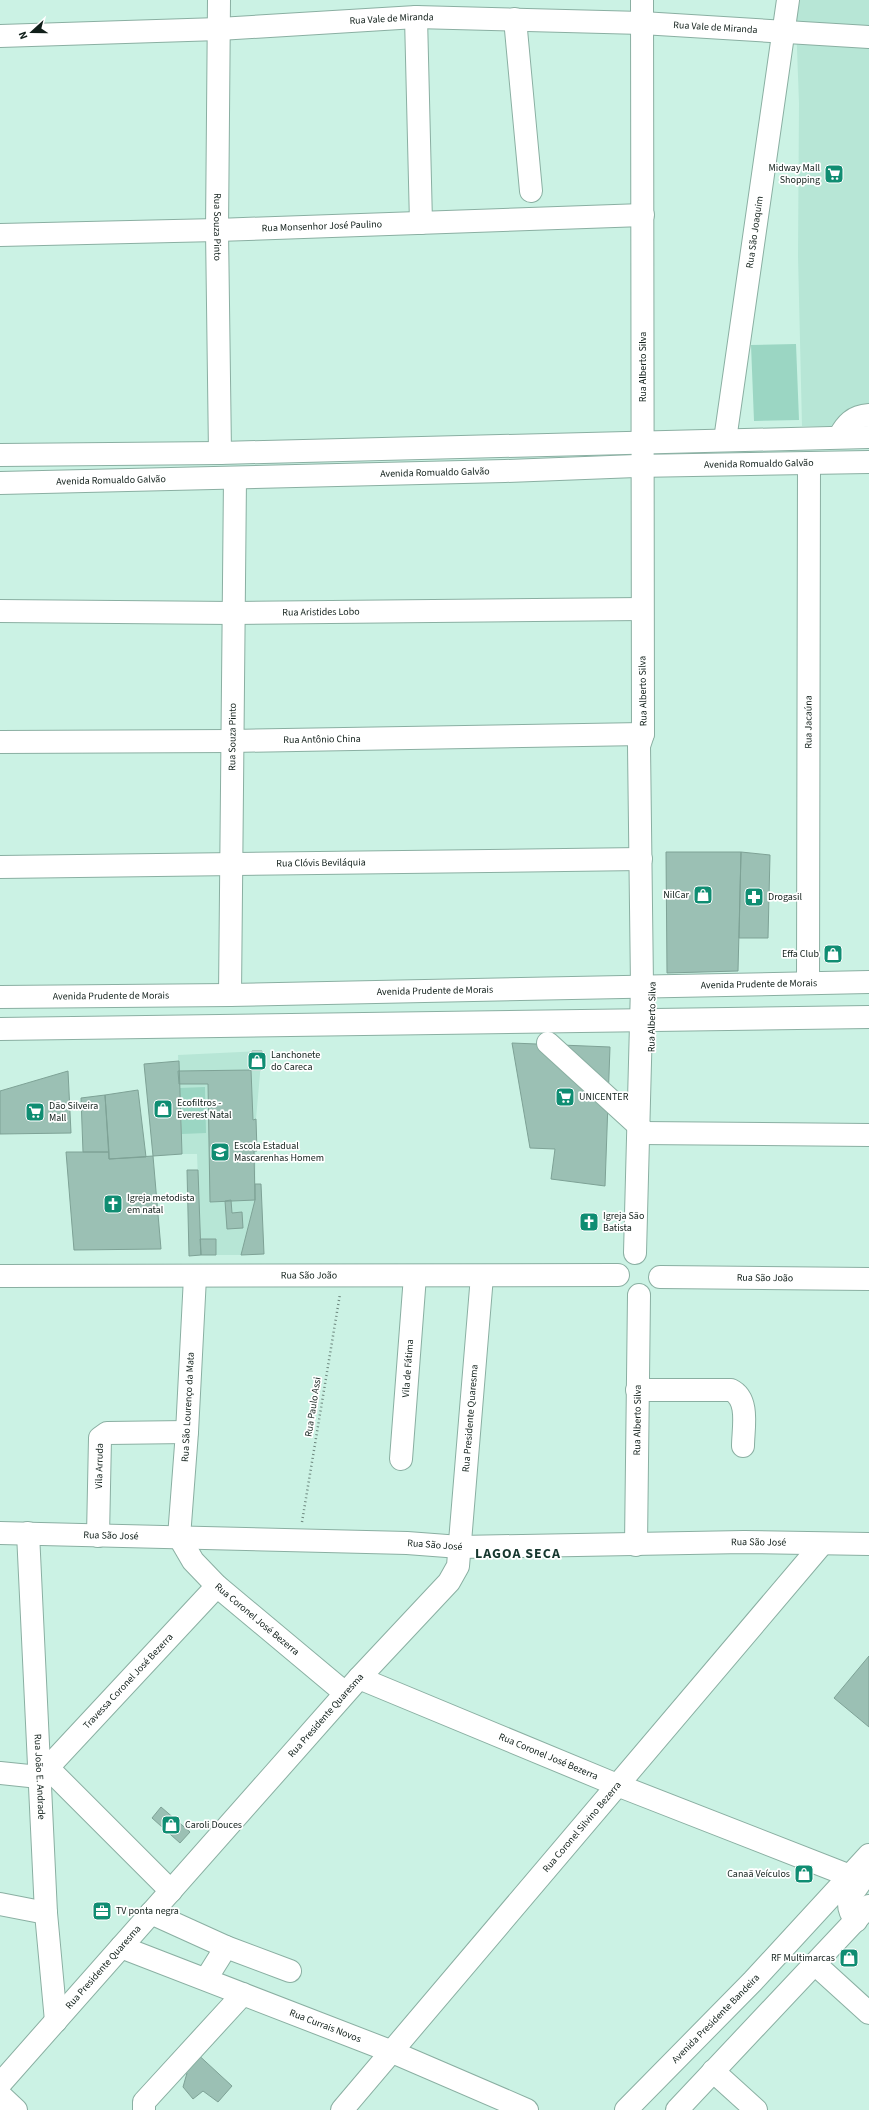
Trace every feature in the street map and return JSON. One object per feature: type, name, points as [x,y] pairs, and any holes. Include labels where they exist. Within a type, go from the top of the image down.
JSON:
[{"type":"street","name":"Rua Souza Pinto","points":[[219,0],[217,230],[220,453]]},
{"type":"street","name":"Rua Alberto Silva","points":[[642,0],[643,734],[639,746],[641,859],[647,985]]},
{"type":"street","name":"Rua São Joaquim","points":[[725,440],[788,0]]},
{"type":"street","name":"Rua Vale de Miranda","points":[[0,36],[219,29],[416,17],[642,23],[783,33],[869,37]]},
{"type":"street","points":[[416,17],[421,223]]},
{"type":"street","points":[[515,19],[531,192]]},
{"type":"street","name":"Rua Monsenhor José Paulino","points":[[0,235],[217,230],[643,215]]},
{"type":"street","points":[[840,437],[847,424],[864,415],[869,415]]},
{"type":"street","points":[[0,455],[220,453],[869,437]]},
{"type":"street","name":"Avenida Romualdo Galvão","points":[[0,484],[643,466],[869,462]]},
{"type":"street","name":"Rua Jacaúna","points":[[808,982],[809,463]]},
{"type":"street","name":"Rua Souza Pinto","points":[[230,995],[235,478]]},
{"type":"street","name":"Rua Aristides Lobo","points":[[0,611],[233,613],[642,609]]},
{"type":"street","name":"Rua Alberto Silva","points":[[642,1254],[651,746],[643,734]]},
{"type":"street","name":"Rua Antônio China","points":[[0,742],[232,741],[643,734]]},
{"type":"street","name":"Rua Clóvis Beviláquia","points":[[0,867],[641,859]]},
{"type":"street","name":"Avenida Prudente de Morais","points":[[0,997],[230,995],[647,985],[869,982]]},
{"type":"street","points":[[0,1029],[402,1025],[869,1017]]},
{"type":"street","points":[[548,1043],[643,1131],[869,1135]]},
{"type":"street","points":[[642,1254],[658,1265],[660,1277],[652,1290],[639,1295],[626,1290],[621,1285],[618,1275],[620,1265],[623,1260],[642,1254]]},
{"type":"street","name":"Rua São João","points":[[0,1276],[343,1277],[618,1275]]},
{"type":"street","name":"Vila de Fátima","points":[[401,1459],[415,1276]]},
{"type":"street","name":"Rua Presidente Quaresma","points":[[0,2084],[352,1686],[448,1582],[458,1566],[482,1276]]},
{"type":"street","name":"Rua São Lourenço da Mata","points":[[179,1537],[187,1432],[195,1277]]},
{"type":"street","name":"Rua São João","points":[[660,1277],[869,1279]]},
{"type":"street","name":"Rua Alberto Silva","points":[[636,1545],[639,1295]]},
{"type":"street","points":[[637,1390],[731,1390],[737,1392],[741,1397],[743,1404],[743,1446]]},
{"type":"street","name":"Vila Arruda","points":[[98,1536],[100,1438],[107,1433],[187,1432]]},
{"type":"street","name":"Rua São José","points":[[0,1533],[407,1543],[460,1547],[744,1542],[869,1544]]},
{"type":"street","name":"Rua João E. Andrade","points":[[28,1533],[43,1772],[40,1911],[56,2021]]},
{"type":"street","name":"Rua Coronel José Bezerra","points":[[179,1537],[193,1561],[217,1586],[352,1686],[617,1785],[860,1873]]},
{"type":"street","name":"Rua Coronel Silvino Bezerra","points":[[342,2110],[390,2051],[822,1544]]},
{"type":"street","name":"Travessa Coronel José Bezerra","points":[[43,1772],[217,1586]]},
{"type":"street","points":[[0,1773],[43,1772],[171,1891]]},
{"type":"street","name":"Avenida Presidente Bandeira","points":[[626,2110],[860,1873],[869,1855]]},
{"type":"street","points":[[677,2110],[863,1914],[848,1907],[849,1900],[860,1873]]},
{"type":"street","points":[[0,1904],[40,1911]]},
{"type":"street","points":[[151,1913],[226,1947],[290,1971]]},
{"type":"street","name":"Rua Currais Novos","points":[[121,1947],[390,2051],[527,2110]]},
{"type":"street","points":[[206,1979],[226,1947]]},
{"type":"street","points":[[815,1964],[869,2012]]},
{"type":"street","points":[[753,1981],[776,2004]]},
{"type":"street","points":[[144,2110],[144,2102],[243,1994]]},
{"type":"street","points":[[713,2071],[756,2110]]},
{"type":"street","points":[[0,2095],[16,2110]]},
{"type":"path","name":"Rua Paulo Assi","points":[[299,1540],[343,1277]]},
{"type":"shaded area","name":"Midway Mall Shopping","points":[[800,0],[869,0],[869,405],[846,411],[831,426],[802,426],[798,256],[799,103],[796,22]]},
{"type":"shaded area","points":[[796,344],[799,420],[754,421],[751,345]]},
{"type":"shaded area","name":"Escola Estadual Mascarenhas Homem","points":[[262,1051],[256,1119],[255,1200],[241,1255],[201,1255],[197,1154],[182,1154],[178,1055]]},
{"type":"shaded area","points":[[205,1087],[206,1133],[182,1134],[180,1088]]},
{"type":"building","name":"NilCar","points":[[666,852],[741,852],[738,971],[667,973]]},
{"type":"building","name":"Drogasil","points":[[741,852],[770,855],[768,938],[739,938]]},
{"type":"building","name":"UNICENTER","points":[[512,1043],[610,1047],[605,1186],[551,1179],[555,1149],[530,1148]]},
{"type":"building","name":"Lanchonete do Careca","points":[[252,1051],[262,1051],[261,1070],[251,1070]]},
{"type":"building","points":[[179,1061],[182,1154],[153,1156],[144,1064]]},
{"type":"building","points":[[251,1070],[253,1120],[256,1119],[257,1151],[254,1151],[255,1200],[210,1202],[208,1084],[179,1084],[178,1071]]},
{"type":"building","name":"Dão Silveira Mall","points":[[68,1071],[71,1133],[0,1134],[0,1091]]},
{"type":"building","points":[[138,1090],[146,1157],[109,1159],[105,1095]]},
{"type":"building","points":[[105,1095],[109,1152],[83,1152],[81,1098]]},
{"type":"building","name":"Igreja metodista em natal","points":[[66,1152],[109,1152],[109,1159],[153,1156],[161,1249],[74,1250]]},
{"type":"building","points":[[187,1170],[198,1170],[201,1255],[189,1256]]},
{"type":"building","points":[[255,1184],[261,1184],[264,1254],[241,1255],[255,1200]]},
{"type":"building","points":[[231,1200],[232,1213],[242,1212],[243,1228],[227,1229],[225,1201]]},
{"type":"building","points":[[200,1239],[216,1239],[216,1255],[201,1255]]},
{"type":"building","points":[[869,1656],[869,1727],[834,1698]]},
{"type":"building","points":[[161,1807],[190,1832],[180,1843],[152,1818]]},
{"type":"building","points":[[193,2050],[232,2086],[218,2102],[203,2091],[193,2099],[183,2087],[187,2073],[179,2066]]},
{"type":"place","name":"Midway Mall Shopping","points":[[834,174]]},
{"type":"place","name":"NilCar","points":[[703,895]]},
{"type":"place","name":"Drogasil","points":[[754,897]]},
{"type":"place","name":"Effa Club","points":[[833,954]]},
{"type":"place","name":"Lanchonete do Careca","points":[[257,1061]]},
{"type":"place","name":"UNICENTER","points":[[565,1097]]},
{"type":"place","name":"Ecofiltros - Everest Natal","points":[[163,1109]]},
{"type":"place","name":"Dão Silveira Mall","points":[[35,1112]]},
{"type":"place","name":"Escola Estadual Mascarenhas Homem","points":[[220,1152]]},
{"type":"place","name":"Igreja metodista em natal","points":[[113,1204]]},
{"type":"place","name":"Igreja São Batista","points":[[589,1222]]},
{"type":"place","name":"Caroli Douces","points":[[171,1825]]},
{"type":"place","name":"Canaã Veículos","points":[[804,1874]]},
{"type":"place","name":"TV ponta negra","points":[[102,1911]]},
{"type":"place","name":"RF Multimarcas","points":[[849,1958]]},
{"type":"district","name":"LAGOA SECA","points":[[518,1554]]}]
